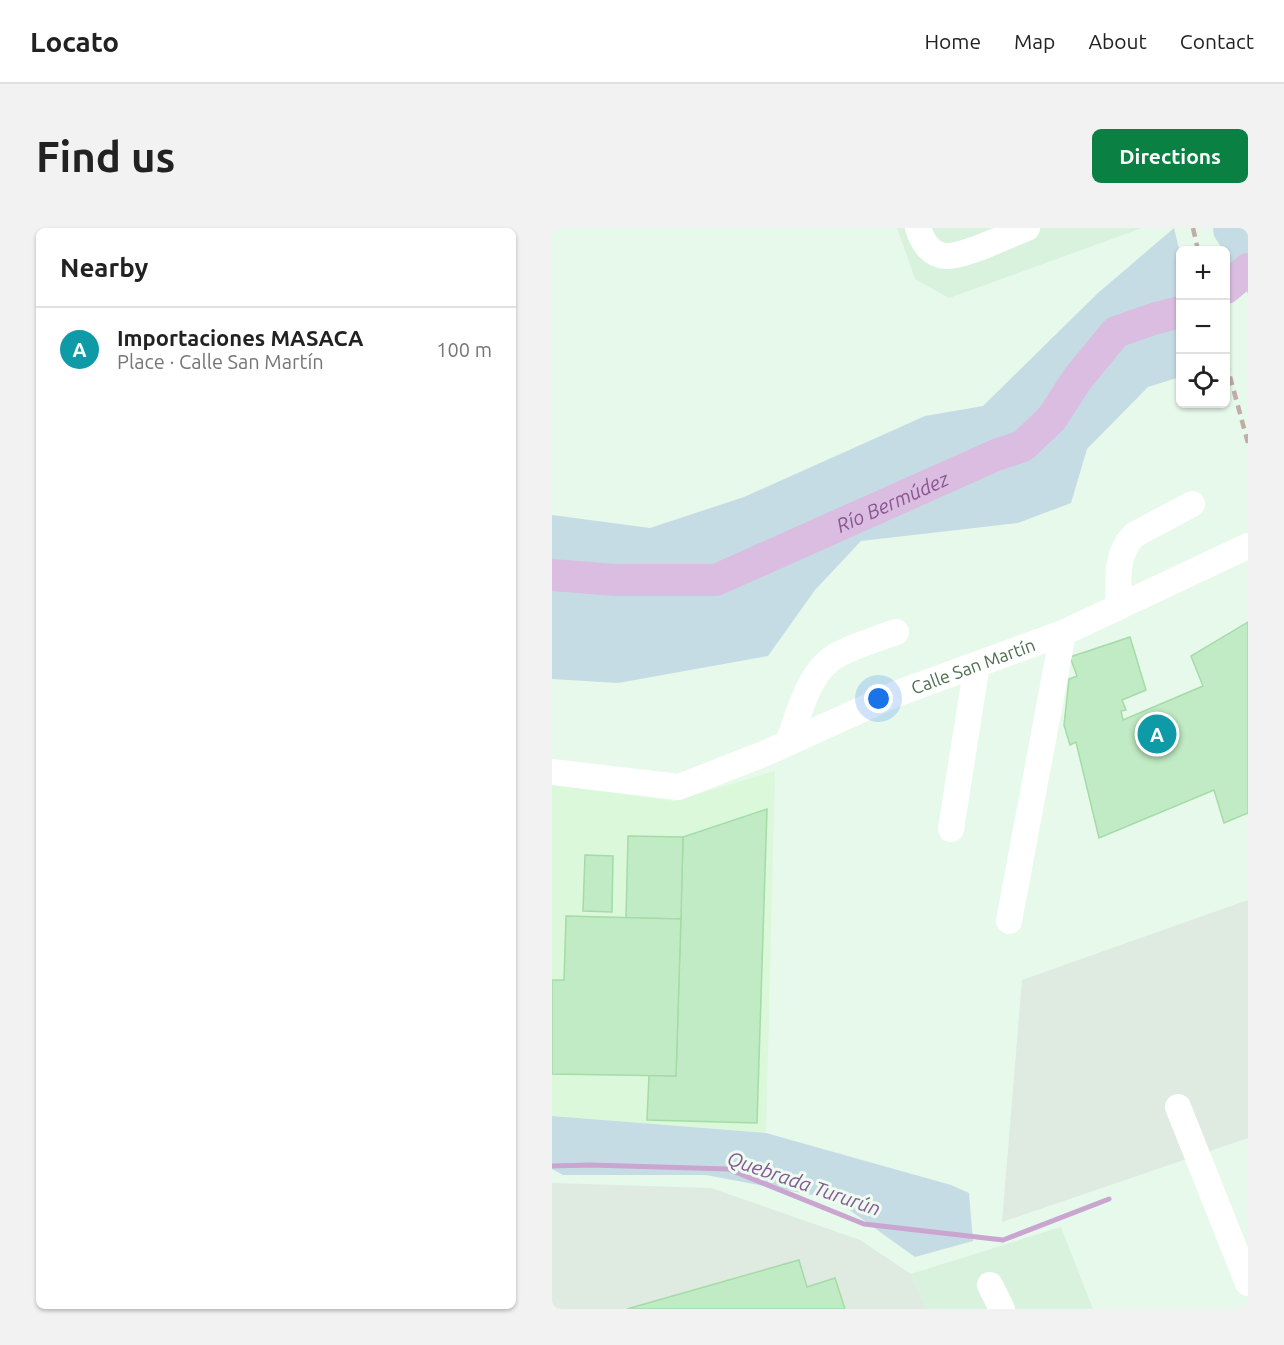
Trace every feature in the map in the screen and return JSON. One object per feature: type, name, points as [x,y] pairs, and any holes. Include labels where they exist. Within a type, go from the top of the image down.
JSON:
[{"type":"street","points":[[918,228],[922,240],[933,252],[946,256],[962,253],[1027,228]]},
{"type":"street","points":[[1119,607],[1118,572],[1129,540],[1134,535],[1192,504]]},
{"type":"street","name":"Calle San Martín","points":[[552,772],[679,787],[896,694],[1063,633],[1248,546]]},
{"type":"street","points":[[788,742],[812,681],[821,668],[837,655],[896,632]]},
{"type":"street","points":[[1009,921],[1063,633]]},
{"type":"street","points":[[951,829],[977,664]]},
{"type":"street","points":[[1178,1107],[1248,1282]]},
{"type":"street","points":[[990,1285],[1002,1309]]},
{"type":"shaded area","points":[[897,228],[1142,228],[949,298],[915,279]]},
{"type":"shaded area","points":[[1174,228],[1178,246],[1176,246],[1176,378],[1148,387],[1087,449],[1071,503],[1018,523],[861,541],[815,590],[768,656],[618,683],[552,679],[552,515],[650,528],[744,497],[925,416],[983,406],[1098,293]]},
{"type":"shaded area","points":[[1213,228],[1248,228],[1248,294],[1230,262],[1230,246],[1220,246],[1214,236]]},
{"type":"shaded area","points":[[775,771],[766,1133],[552,1116],[552,785],[674,801]]},
{"type":"shaded area","points":[[1248,900],[1248,1138],[1002,1222],[1022,980]]},
{"type":"shaded area","points":[[552,1116],[766,1133],[951,1185],[969,1193],[973,1241],[915,1257],[834,1199],[706,1175],[563,1175],[552,1169]]},
{"type":"shaded area","points":[[552,1183],[711,1188],[860,1240],[911,1274],[926,1309],[552,1309]]},
{"type":"shaded area","points":[[1061,1227],[1093,1309],[926,1309],[911,1274]]},
{"type":"building","points":[[1248,622],[1248,813],[1224,823],[1214,790],[1099,838],[1076,742],[1070,745],[1064,725],[1069,679],[1077,676],[1070,657],[1130,637],[1146,690],[1122,700],[1126,710],[1121,711],[1123,720],[1203,686],[1191,656]]},
{"type":"building","points":[[767,809],[757,1123],[647,1120],[649,1075],[676,1076],[683,837]]},
{"type":"building","points":[[628,836],[683,837],[681,919],[626,918]]},
{"type":"building","points":[[585,855],[613,856],[612,912],[583,911]]},
{"type":"building","points":[[566,916],[681,919],[676,1076],[552,1074],[552,980],[564,980]]},
{"type":"building","points":[[799,1260],[807,1287],[835,1278],[845,1309],[627,1309]]},
{"type":"waterway","name":"Río Bermúdez","points":[[1230,285],[1248,269]]},
{"type":"waterway","name":"Río Bermúdez","points":[[552,575],[615,580],[716,580],[996,455],[1023,446],[1052,418],[1078,378],[1116,332],[1176,313]]},
{"type":"waterway","name":"Quebrada Tururún","points":[[552,1166],[728,1169],[864,1224],[1003,1240],[1109,1199]]},
{"type":"railway","points":[[1193,228],[1197,246]]},
{"type":"railway","points":[[1230,377],[1248,443]]},
{"type":"place","name":"Importaciones MASACA","points":[[1157,734]]}]
